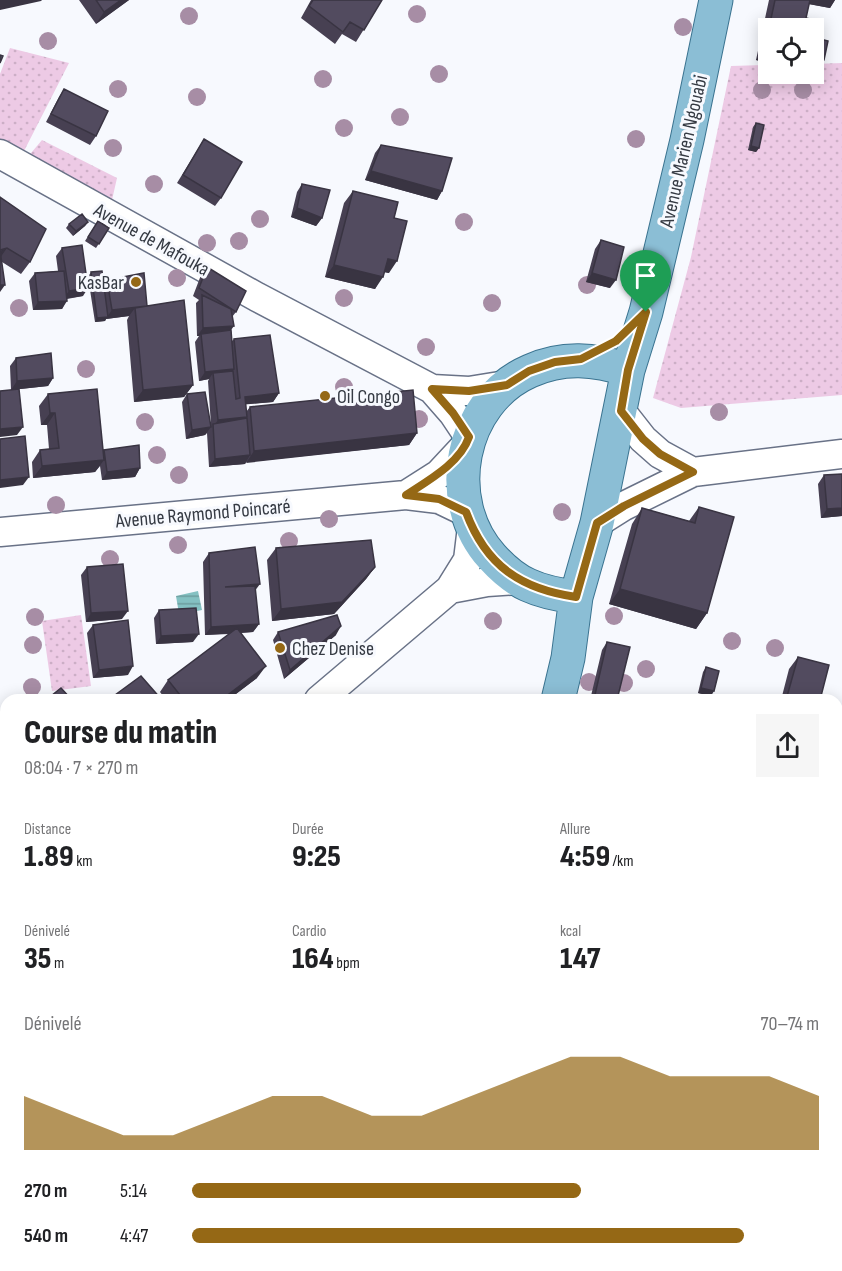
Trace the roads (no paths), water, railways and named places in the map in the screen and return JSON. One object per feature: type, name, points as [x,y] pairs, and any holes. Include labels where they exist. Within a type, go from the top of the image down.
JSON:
[{"type":"main road","name":"Avenue Marien Ngouabi","points":[[559,694],[568,658],[576,597],[597,523],[628,370],[646,312],[687,141],[716,0]]},
{"type":"main road","points":[[581,359],[616,341],[646,312]]},
{"type":"main road","points":[[568,658],[555,618],[523,583],[500,566],[484,548],[469,520],[462,479],[468,441],[484,409],[507,385],[529,371],[555,362],[581,359],[605,362],[628,370]]},
{"type":"main road","points":[[523,583],[551,594],[576,597]]},
{"type":"street","name":"Avenue de Mafouka","points":[[0,154],[258,297],[432,389]]},
{"type":"street","points":[[432,389],[469,391],[507,385]]},
{"type":"street","points":[[406,495],[439,474],[468,441],[453,413],[432,389]]},
{"type":"street","points":[[621,411],[643,439],[660,454],[693,472]]},
{"type":"street","points":[[597,523],[624,506],[693,472],[842,454]]},
{"type":"street","name":"Avenue Raymond Poincaré","points":[[0,532],[406,495],[439,499],[469,520]]},
{"type":"street","points":[[326,694],[450,589],[468,560],[469,520]]},
{"type":"street","points":[[450,589],[487,582],[523,583]]},
{"type":"water","points":[[198,591],[202,610],[179,614],[176,596]]},
{"type":"place","name":"KasBar","points":[[136,282]]},
{"type":"place","name":"Oil Congo","points":[[325,396]]},
{"type":"place","name":"Chez Denise","points":[[280,648]]}]
